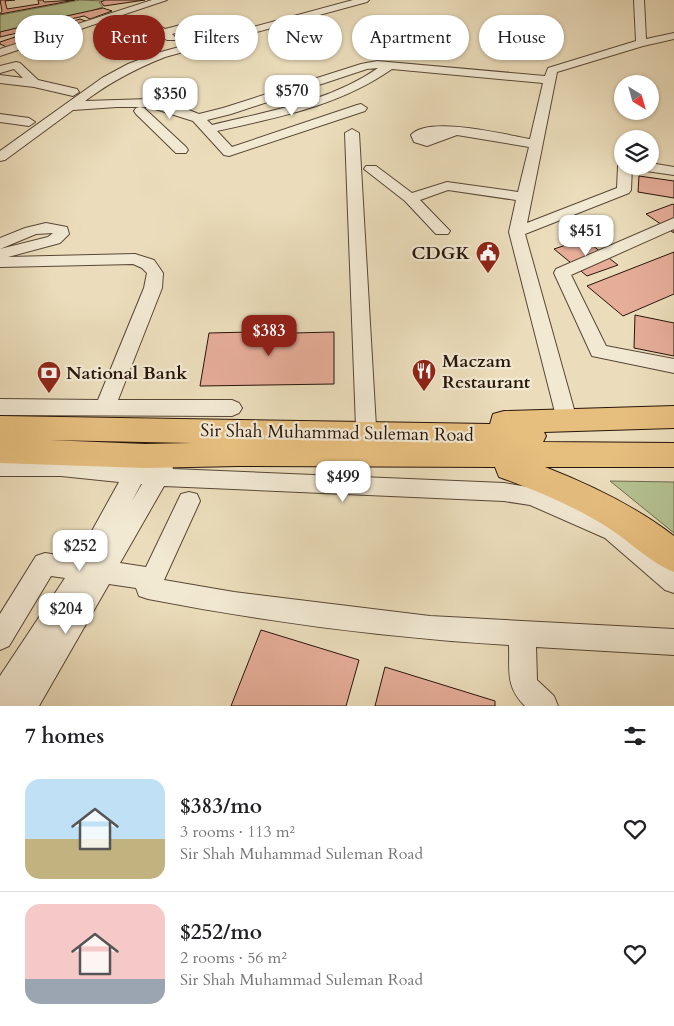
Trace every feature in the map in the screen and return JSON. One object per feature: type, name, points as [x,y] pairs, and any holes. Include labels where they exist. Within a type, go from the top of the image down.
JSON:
[{"type":"highway","points":[[244,443],[366,427],[674,417]]},
{"type":"highway","name":"Sir Shah Muhammad Suleman Road","points":[[0,428],[244,443],[674,456]]},
{"type":"highway","name":"Sir Shah Muhammad Suleman Road","points":[[0,452],[152,466],[244,443],[674,437]]},
{"type":"highway","points":[[244,443],[336,466],[674,470]]},
{"type":"highway","points":[[510,468],[550,482],[616,514],[674,556]]},
{"type":"street","points":[[113,15],[162,0]]},
{"type":"street","points":[[258,25],[344,0]]},
{"type":"street","points":[[258,28],[364,0]]},
{"type":"street","points":[[639,0],[640,43]]},
{"type":"street","points":[[0,53],[93,21]]},
{"type":"street","points":[[566,420],[517,232],[549,80],[552,70],[640,43],[674,36]]},
{"type":"street","points":[[14,132],[73,92],[126,62],[175,49]]},
{"type":"street","points":[[0,157],[120,71],[175,50]]},
{"type":"street","points":[[0,70],[16,64],[34,83]]},
{"type":"street","points":[[198,118],[227,111],[365,66],[391,64],[474,74],[549,80]]},
{"type":"street","points":[[207,130],[343,94],[373,78],[391,64]]},
{"type":"street","points":[[0,79],[34,83],[73,92]]},
{"type":"street","points":[[322,83],[343,94]]},
{"type":"street","points":[[54,104],[71,106],[141,103],[174,109],[198,118],[226,150],[232,152],[362,108]]},
{"type":"street","points":[[143,114],[174,109]]},
{"type":"street","points":[[143,114],[181,150]]},
{"type":"street","points":[[0,118],[29,122]]},
{"type":"street","points":[[454,131],[536,144]]},
{"type":"street","points":[[352,133],[366,427]]},
{"type":"street","points":[[371,169],[410,198],[442,231]]},
{"type":"street","points":[[659,169],[674,171]]},
{"type":"street","points":[[517,232],[624,190],[625,175]]},
{"type":"street","points":[[410,198],[446,186],[524,197]]},
{"type":"street","points":[[674,223],[562,273],[599,351],[674,366]]},
{"type":"street","points":[[0,244],[43,227],[54,226],[61,230],[62,234],[54,240],[0,254]]},
{"type":"street","points":[[0,262],[135,259],[148,264],[155,273],[153,288],[105,408]]},
{"type":"street","points":[[0,407],[232,408]]},
{"type":"street","points":[[0,467],[152,466],[495,491],[533,496],[614,531],[674,582]]},
{"type":"street","points":[[24,706],[93,571],[152,466]]},
{"type":"street","points":[[190,501],[148,588],[234,604],[430,628],[674,642]]},
{"type":"street","points":[[0,637],[46,564],[152,579]]},
{"type":"street","points":[[0,701],[93,571]]},
{"type":"street","points":[[522,634],[524,686],[544,706]]},
{"type":"green space","points":[[80,0],[104,1],[99,2],[103,7],[74,15],[15,15],[15,29],[0,32],[0,15]]},
{"type":"green space","points":[[610,481],[674,482],[674,533]]},
{"type":"building","points":[[0,0],[15,0],[5,1],[7,9],[39,4],[38,0],[43,0],[44,2],[75,0],[0,14],[2,11]]},
{"type":"building","points":[[105,0],[145,0],[104,6],[101,2]]},
{"type":"building","points":[[103,8],[112,11],[101,15],[93,15],[93,18],[90,19],[83,15],[71,15]]},
{"type":"building","points":[[15,28],[15,33],[0,37],[0,32]]},
{"type":"building","points":[[15,37],[15,46],[9,48],[0,44],[0,42]]},
{"type":"building","points":[[639,176],[674,181],[674,198],[638,192]]},
{"type":"building","points":[[674,205],[674,233],[646,214]]},
{"type":"building","points":[[584,239],[618,265],[587,276],[554,249]]},
{"type":"building","points":[[674,252],[674,294],[623,316],[587,286]]},
{"type":"building","points":[[635,315],[674,323],[674,356],[634,348]]},
{"type":"building","points":[[294,319],[293,333],[334,332],[334,384],[200,386],[209,333],[250,332],[252,320]]},
{"type":"building","points":[[261,630],[359,660],[346,706],[231,706]]},
{"type":"building","points":[[385,667],[495,701],[495,706],[375,706]]},
{"type":"place","name":"CDGK","points":[[488,274]]},
{"type":"place","name":"Maczam Restaurant","points":[[424,392]]},
{"type":"place","name":"National Bank","points":[[49,394]]}]
